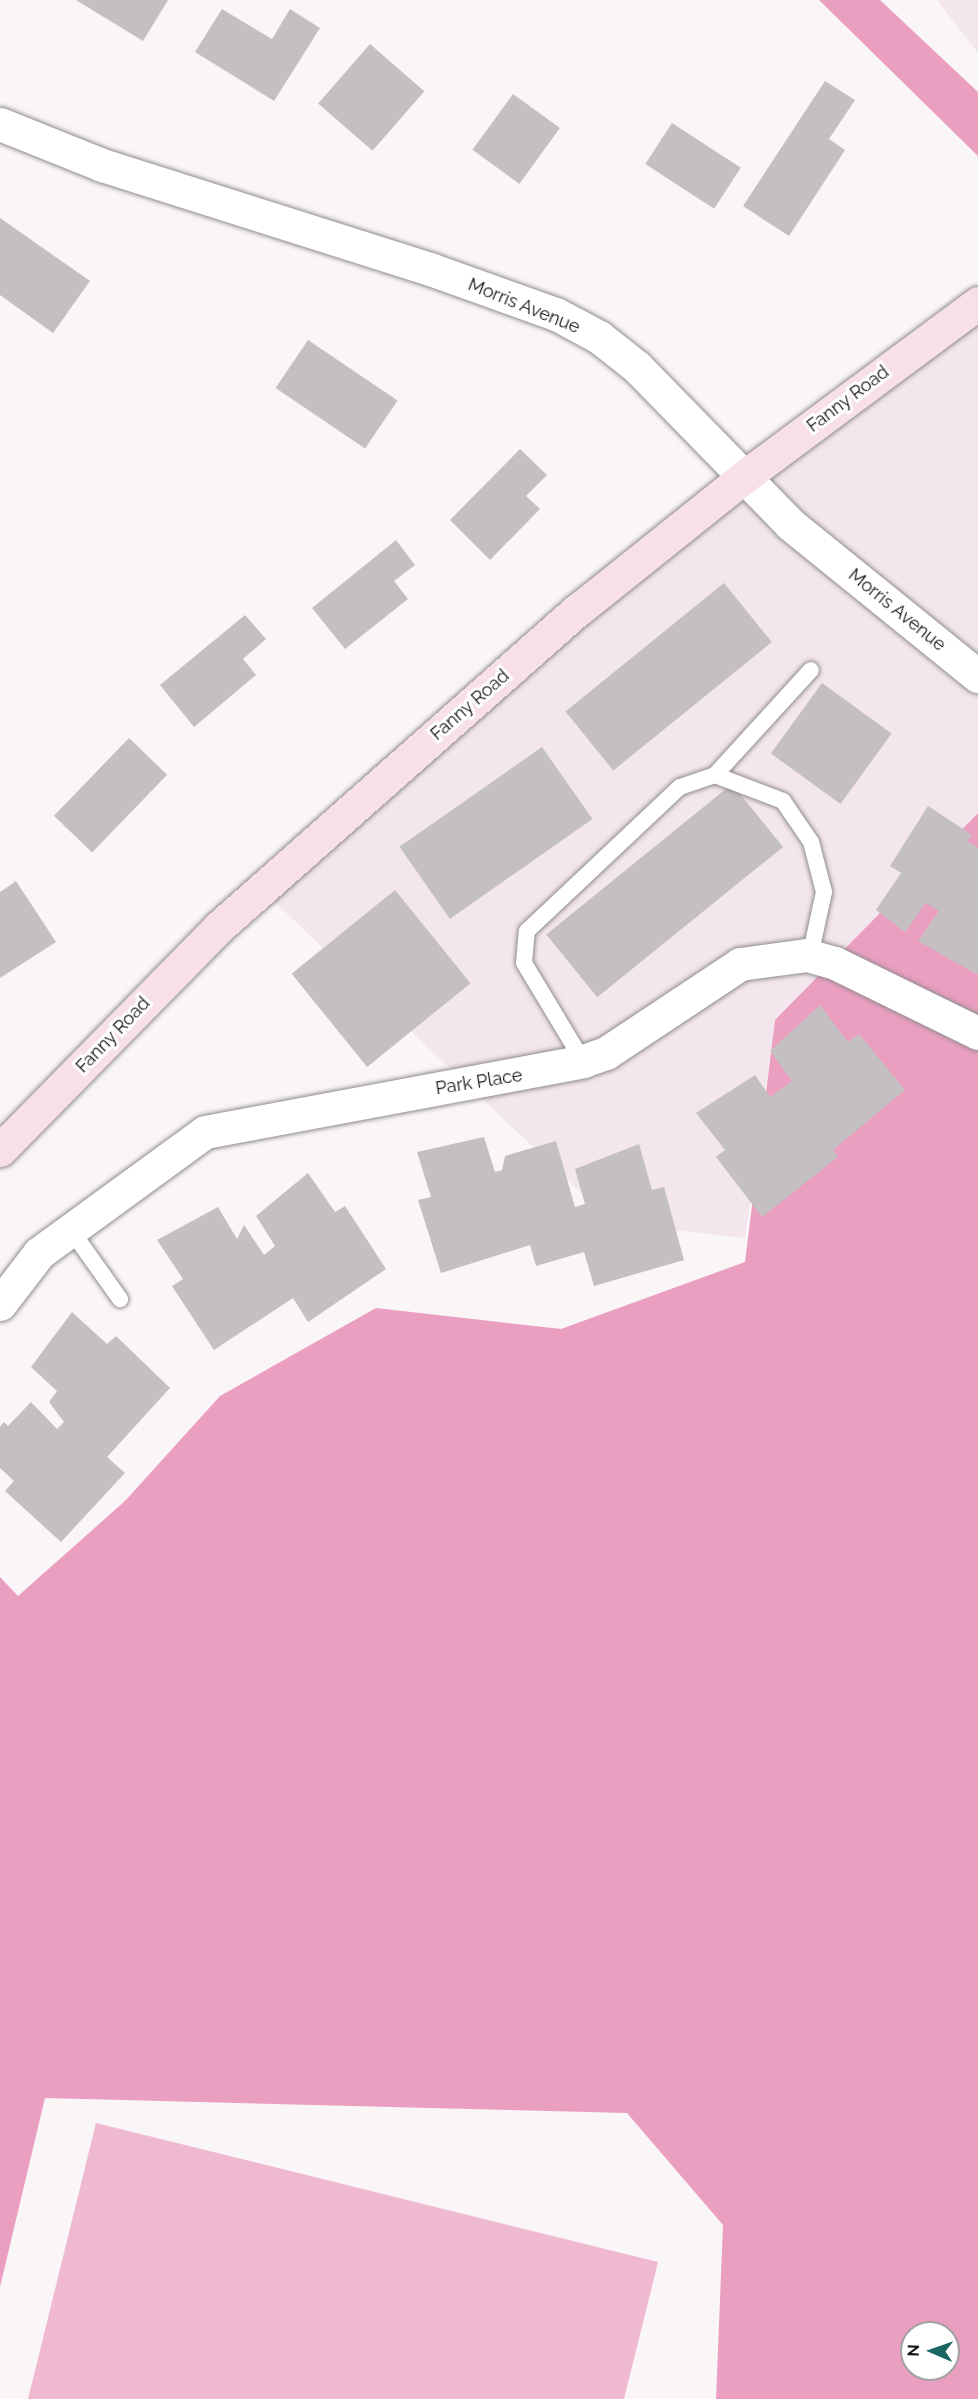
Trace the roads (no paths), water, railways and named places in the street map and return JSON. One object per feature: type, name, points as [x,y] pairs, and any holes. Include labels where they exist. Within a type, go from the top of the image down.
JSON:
[{"type":"main road","name":"Fanny Road","points":[[0,1150],[219,927],[579,609],[744,477],[978,303]]},
{"type":"street","name":"Morris Avenue","points":[[0,124],[102,165],[556,314],[599,337],[637,367],[790,524],[978,676]]},
{"type":"street","name":"Park Place","points":[[0,1304],[39,1253],[223,1125],[583,1061],[606,1053],[720,974],[766,959],[810,956],[861,974],[958,1028],[978,1033]]},
{"type":"lane","points":[[583,1061],[524,963],[527,931],[680,787],[715,774],[811,669]]},
{"type":"lane","points":[[715,774],[783,801],[811,843],[824,892],[810,956]]},
{"type":"lane","points":[[71,1230],[120,1299]]}]
